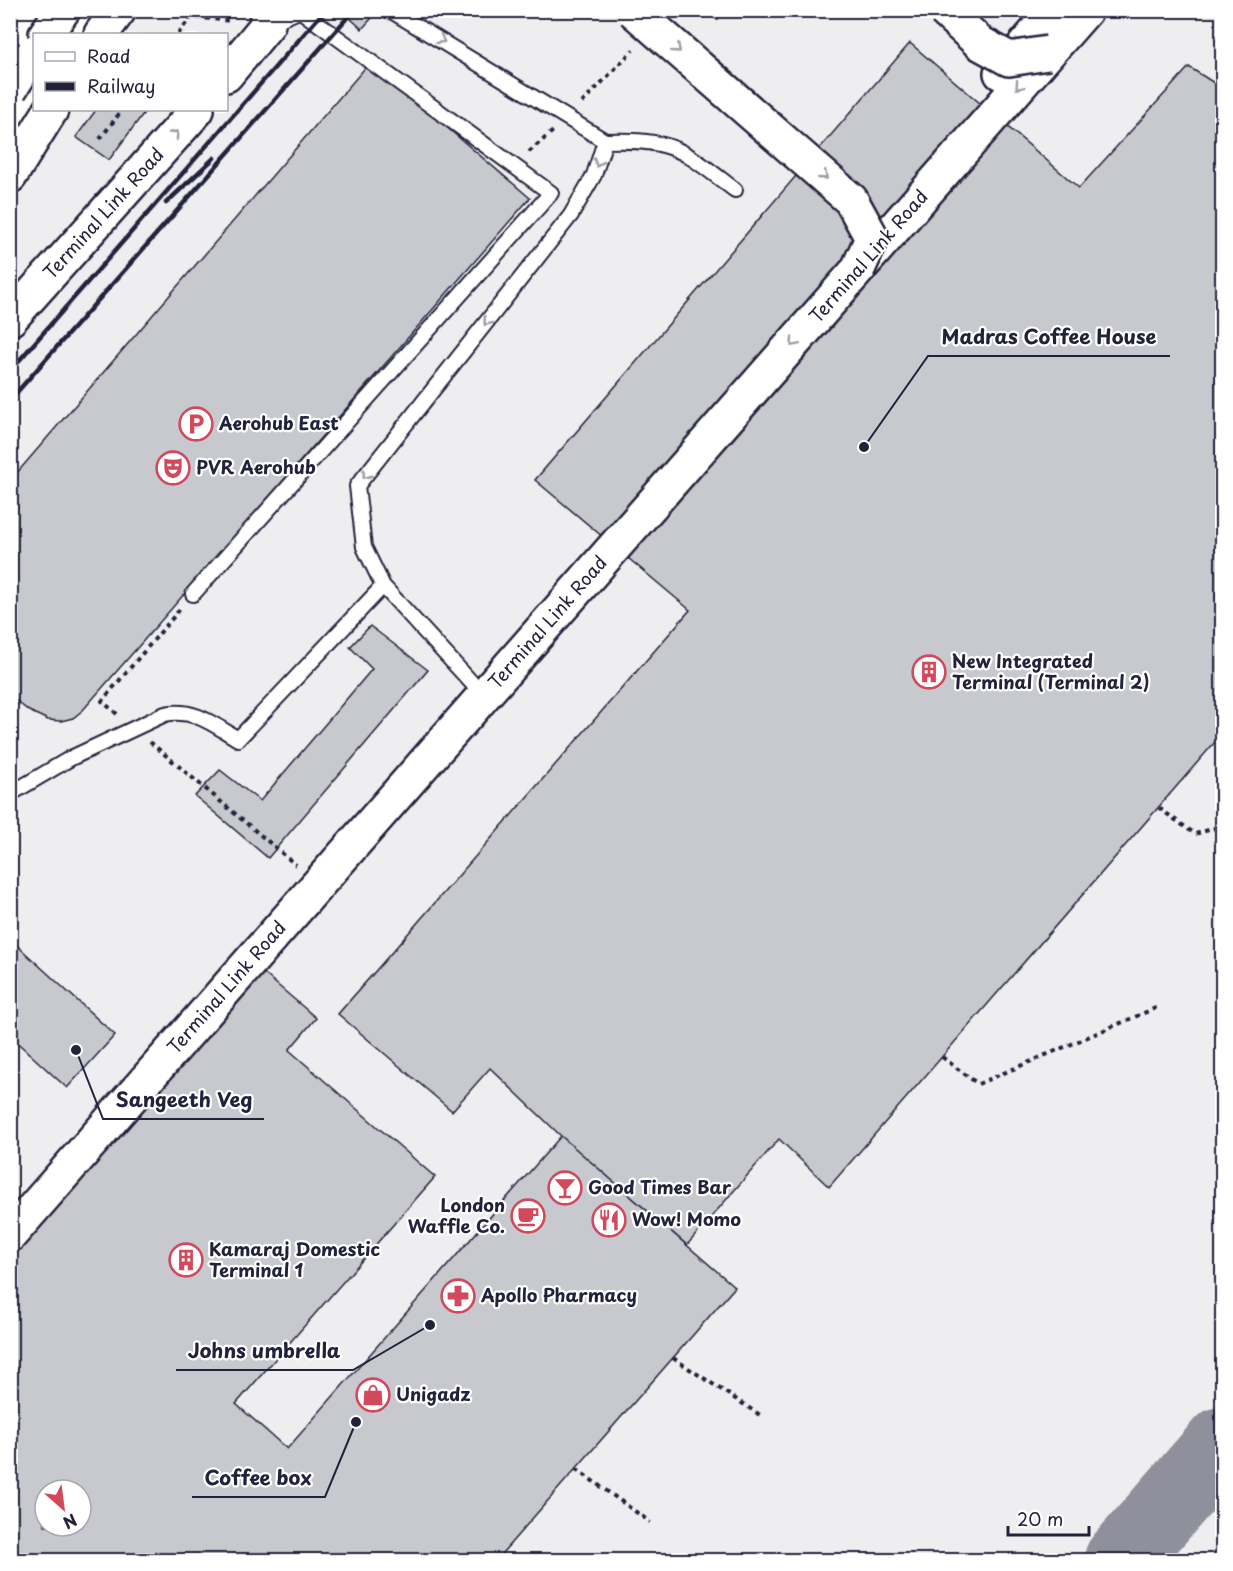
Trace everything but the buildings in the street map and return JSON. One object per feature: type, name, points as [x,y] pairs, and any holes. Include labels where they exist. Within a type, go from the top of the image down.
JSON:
[{"type":"street","points":[[47,33],[63,10]]},
{"type":"street","points":[[102,33],[119,10]]},
{"type":"street","points":[[633,10],[851,200],[872,238],[858,269]]},
{"type":"street","points":[[944,10],[981,43],[1009,59],[1048,53]]},
{"type":"street","name":"Terminal Link Road","points":[[10,1204],[471,682],[1055,10]]},
{"type":"street","name":"Terminal Link Road","points":[[10,1235],[1086,10]]},
{"type":"street","points":[[228,72],[267,17]]},
{"type":"street","points":[[10,90],[33,54]]},
{"type":"street","points":[[10,176],[50,111]]},
{"type":"street","name":"Terminal Link Road","points":[[10,319],[196,111]]},
{"type":"lane","points":[[390,10],[605,141],[645,140],[668,144],[685,152],[735,190]]},
{"type":"lane","points":[[193,594],[551,193],[301,11],[267,17]]},
{"type":"lane","points":[[471,682],[383,586],[364,547],[357,486],[571,215],[594,175],[605,141]]},
{"type":"lane","points":[[10,794],[71,759],[165,714],[180,711],[199,716],[238,739],[383,586]]},
{"type":"path","points":[[179,33],[191,17],[267,17]]},
{"type":"path","points":[[514,166],[568,118],[639,44]]},
{"type":"path","points":[[100,139],[121,111]]},
{"type":"path","points":[[193,594],[102,701],[303,872]]},
{"type":"path","points":[[1158,808],[1194,834],[1222,826]]},
{"type":"path","points":[[942,1057],[978,1084],[1158,1006]]},
{"type":"path","points":[[673,1358],[763,1417]]},
{"type":"path","points":[[576,1469],[650,1522]]},
{"type":"shaded area","points":[[135,11],[1222,11],[1222,1560],[11,1560],[10,190],[56,111],[228,111],[228,33],[117,33]]},
{"type":"taxiway","points":[[1121,1560],[1222,1444]]},
{"type":"railway","points":[[10,371],[325,10]]},
{"type":"railway","points":[[10,400],[354,10]]},
{"type":"railway","points":[[166,203],[214,158]]},
{"type":"place","name":"Aerohub East","points":[[196,424]]},
{"type":"place","name":"Madras Coffee House","points":[[864,447]]},
{"type":"place","name":"PVR Aerohub","points":[[173,468]]},
{"type":"place","name":"New Integrated Terminal (Terminal 2)","points":[[929,672]]},
{"type":"place","name":"Sangeeth Veg","points":[[76,1050]]},
{"type":"place","name":"Good Times Bar","points":[[565,1188]]},
{"type":"place","name":"London Waffle Co.","points":[[528,1216]]},
{"type":"place","name":"Wow! Momo","points":[[609,1220]]},
{"type":"place","name":"Kamaraj Domestic Terminal 1","points":[[186,1260]]},
{"type":"place","name":"Apollo Pharmacy","points":[[458,1296]]},
{"type":"place","name":"Johns umbrella","points":[[430,1325]]},
{"type":"place","name":"Unigadz","points":[[373,1395]]},
{"type":"place","name":"Coffee box","points":[[356,1422]]}]
